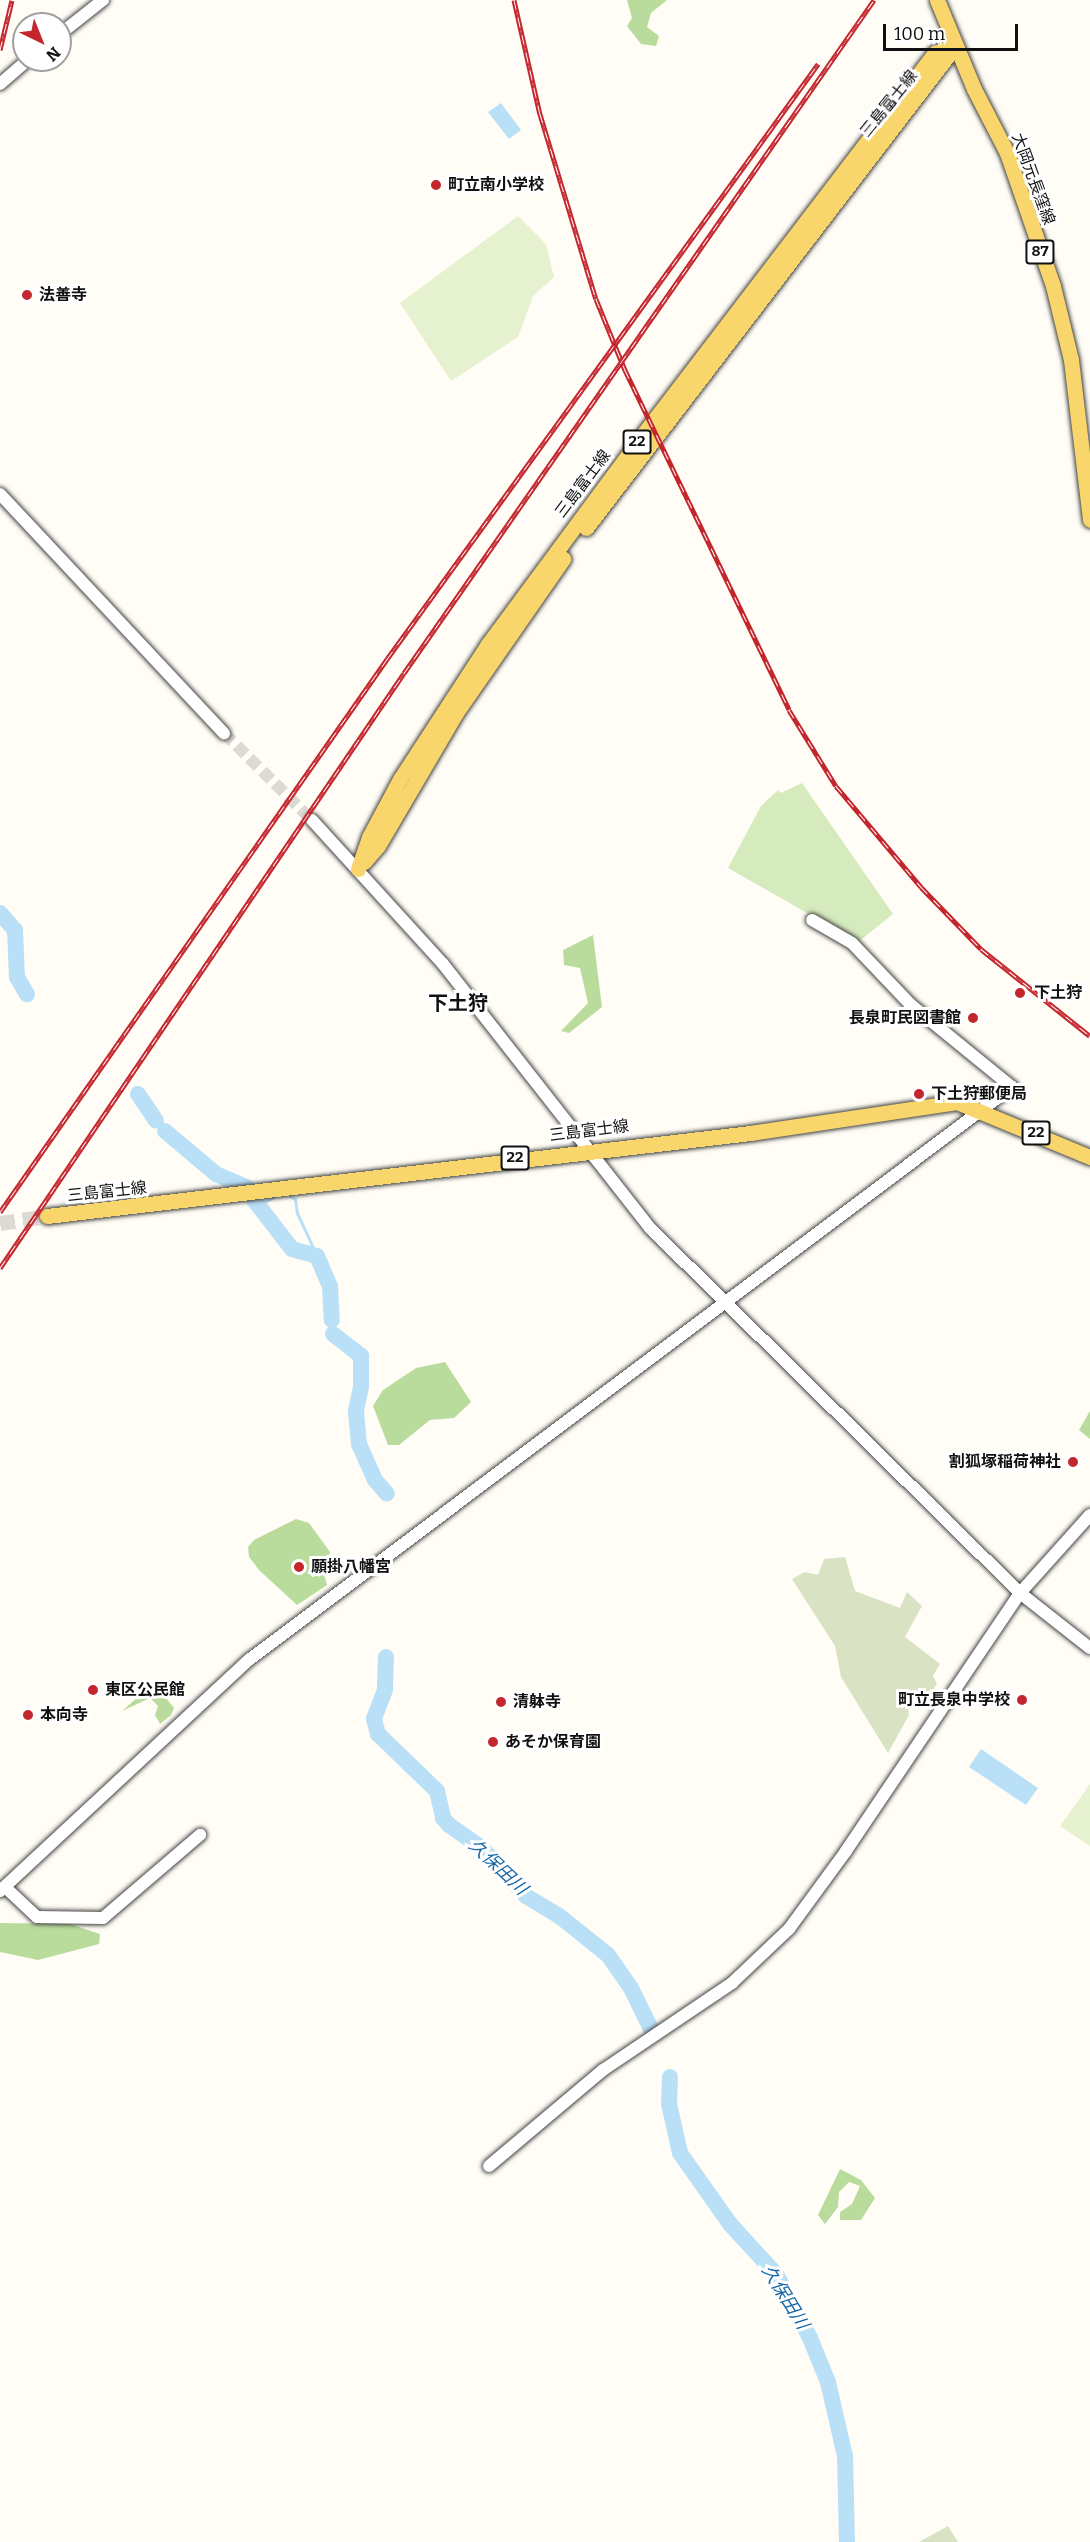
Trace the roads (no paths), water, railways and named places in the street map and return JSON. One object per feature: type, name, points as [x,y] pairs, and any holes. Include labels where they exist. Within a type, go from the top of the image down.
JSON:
[{"type":"main road","name":"大岡元長窪線","points":[[938,0],[956,45],[1007,153],[1053,286],[1071,360],[1090,520]]},
{"type":"main road","name":"三島富士線","points":[[358,869],[369,837],[400,779],[488,644],[644,433],[935,53],[956,45]]},
{"type":"main road","name":"三島富士線","points":[[47,1216],[762,1131],[957,1102],[1090,1157]]},
{"type":"street","points":[[72,25],[104,0]]},
{"type":"street","points":[[0,84],[14,72]]},
{"type":"street","points":[[0,494],[224,733]]},
{"type":"street","points":[[312,820],[443,964],[650,1228],[1020,1593],[1090,1648]]},
{"type":"street","points":[[200,1835],[103,1918],[37,1917],[2,1889],[250,1659],[1012,1087],[910,1004],[852,943],[812,920]]},
{"type":"street","points":[[489,2166],[603,2070],[732,1983],[789,1929],[846,1851],[1020,1593],[1090,1515]]},
{"type":"water","points":[[501,103],[521,130],[509,139],[488,112]]},
{"type":"water","points":[[981,1749],[1038,1788],[1026,1805],[969,1767]]},
{"type":"waterway","name":"久保田川","points":[[0,913],[15,930],[17,977],[27,994]]},
{"type":"waterway","name":"久保田川","points":[[138,1094],[156,1121]]},
{"type":"waterway","name":"久保田川","points":[[165,1131],[216,1174],[247,1187]]},
{"type":"waterway","points":[[288,1195],[295,1199],[297,1213],[317,1256]]},
{"type":"waterway","points":[[258,1205],[276,1196]]},
{"type":"waterway","name":"久保田川","points":[[254,1200],[292,1249],[317,1256],[330,1286],[332,1320]]},
{"type":"waterway","name":"久保田川","points":[[333,1334],[361,1356],[361,1387],[356,1411],[359,1444],[375,1480],[387,1494]]},
{"type":"waterway","name":"久保田川","points":[[386,1657],[385,1690],[374,1719],[378,1734],[437,1791],[443,1818],[449,1825],[481,1847],[526,1896],[558,1915],[608,1955],[631,1988],[651,2029]]},
{"type":"waterway","name":"久保田川","points":[[670,2077],[669,2104],[680,2153],[730,2224],[776,2274],[810,2338],[828,2382],[845,2456],[847,2542]]},
{"type":"tunnel","points":[[224,733],[312,820]]},
{"type":"tunnel","points":[[0,1223],[47,1216]]},
{"type":"railway","points":[[0,50],[12,0]]},
{"type":"railway","points":[[514,0],[540,114],[596,299],[625,370],[789,710],[836,786],[921,887],[981,949],[1090,1036]]},
{"type":"railway","points":[[0,1268],[404,673],[874,0]]},
{"type":"railway","points":[[0,1212],[387,659],[818,64]]},
{"type":"place","name":"町立南小学校","points":[[436,185]]},
{"type":"place","name":"法善寺","points":[[27,295]]},
{"type":"place","name":"下土狩","points":[[1020,993]]},
{"type":"place","name":"長泉町民図書館","points":[[973,1018]]},
{"type":"place","name":"下土狩郵便局","points":[[919,1094]]},
{"type":"place","name":"割狐塚稲荷神社","points":[[1073,1462]]},
{"type":"place","name":"願掛八幡宮","points":[[299,1567]]},
{"type":"place","name":"東区公民館","points":[[93,1690]]},
{"type":"place","name":"町立長泉中学校","points":[[1022,1700]]},
{"type":"place","name":"清躰寺","points":[[501,1702]]},
{"type":"place","name":"本向寺","points":[[28,1715]]},
{"type":"place","name":"あそか保育園","points":[[493,1742]]},
{"type":"district","name":"下土狩","points":[[458,1003]]}]
